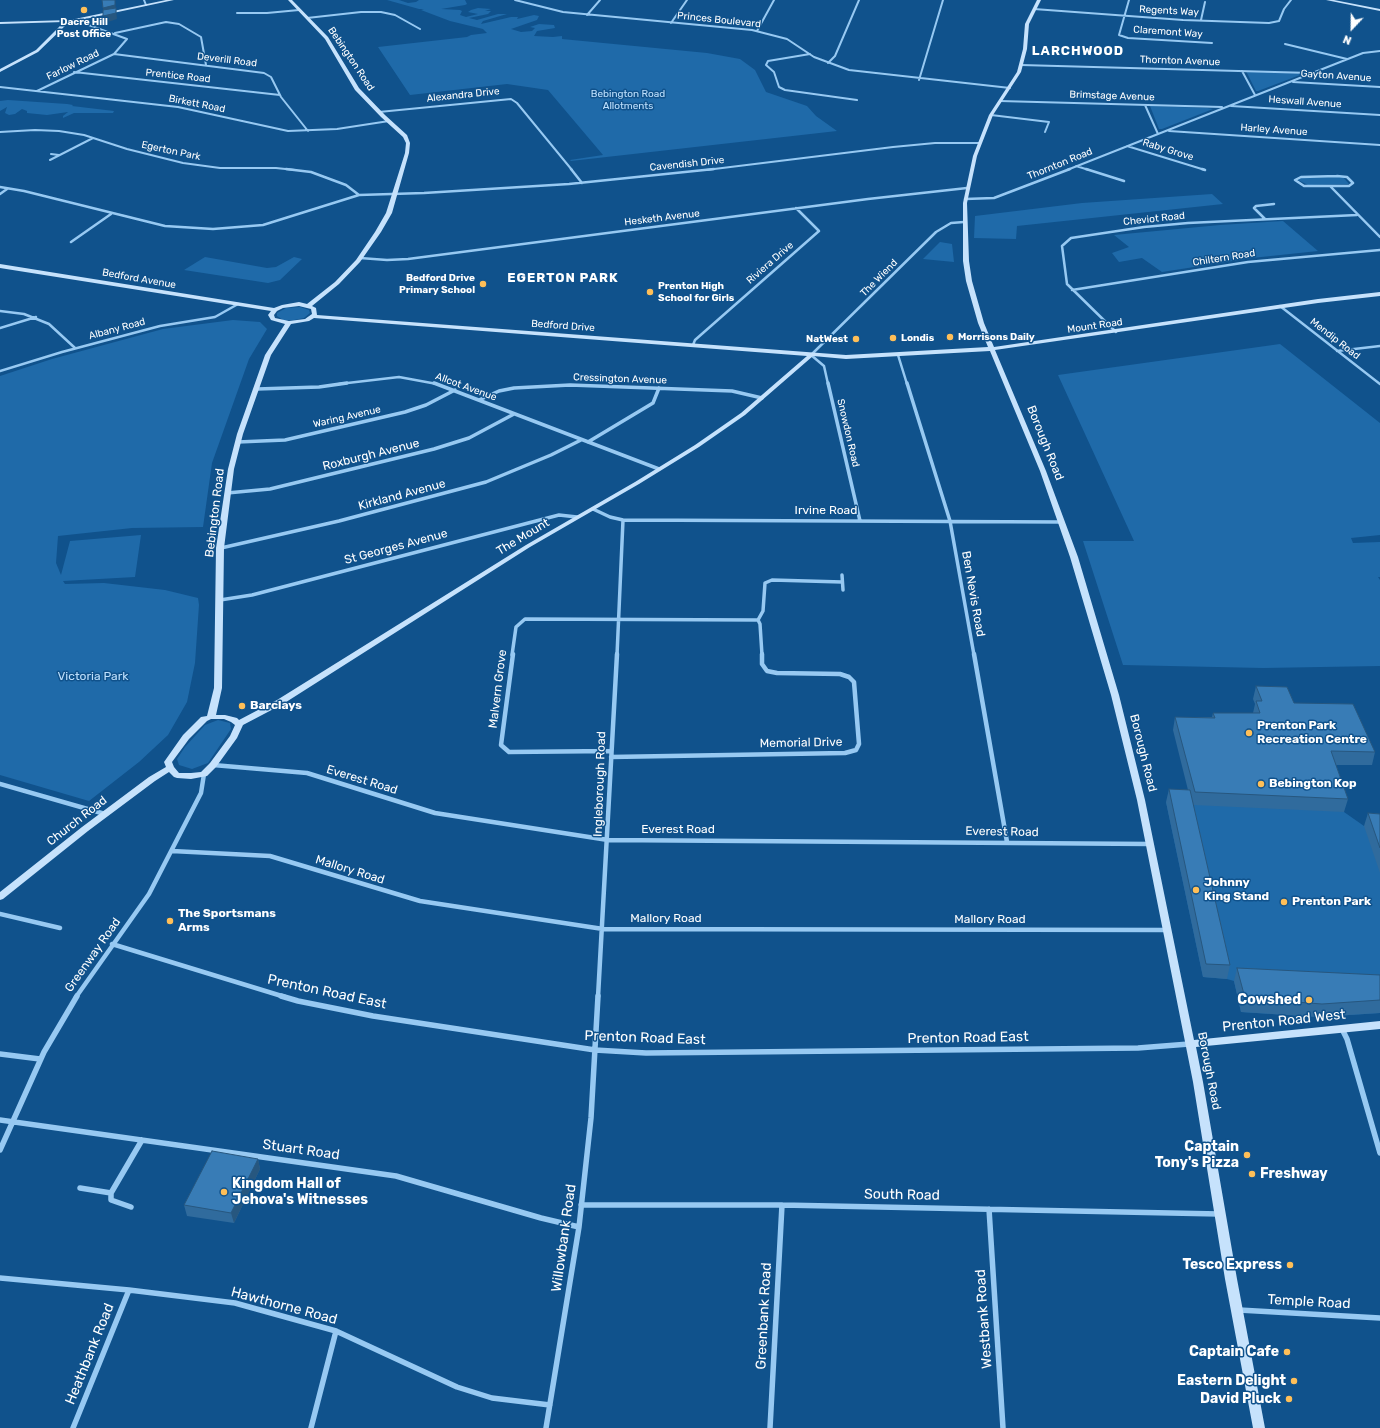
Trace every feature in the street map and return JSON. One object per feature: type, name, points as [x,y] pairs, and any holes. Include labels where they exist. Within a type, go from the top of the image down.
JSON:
[{"type":"street","points":[[144,0],[146,5]]},
{"type":"street","points":[[0,71],[37,51],[66,23],[172,0]]},
{"type":"street","name":"Bebington Road","points":[[290,0],[327,38],[357,89],[405,136],[408,143],[407,154],[389,213],[360,258],[337,284],[308,306]]},
{"type":"street","name":"Princes Boulevard","points":[[515,0],[539,7],[587,15],[757,31],[787,39],[810,54],[828,63],[865,73],[919,80],[1010,88]]},
{"type":"street","points":[[587,15],[600,0]]},
{"type":"street","points":[[671,22],[687,0]]},
{"type":"street","points":[[757,31],[774,0]]},
{"type":"street","points":[[828,63],[835,56],[859,0]]},
{"type":"street","points":[[919,80],[943,0]]},
{"type":"street","name":"Borough Road","points":[[1039,0],[1027,24],[1025,49],[1021,65],[1010,88],[991,115],[980,143],[967,188],[964,222],[966,261],[969,281],[976,309],[1043,471],[1061,522],[1097,632],[1115,695],[1150,844],[1198,1082],[1259,1428]]},
{"type":"street","points":[[1124,16],[1129,0]]},
{"type":"street","name":"Regents Way","points":[[1034,9],[1124,16],[1273,22],[1279,20],[1284,9],[1291,0]]},
{"type":"street","points":[[1328,0],[1380,11],[1380,15]]},
{"type":"street","points":[[1201,20],[1205,2]]},
{"type":"street","points":[[247,10],[249,14]]},
{"type":"street","points":[[236,13],[249,14],[299,10]]},
{"type":"street","points":[[307,18],[372,11],[394,15],[420,29]]},
{"type":"street","name":"Claremont Way","points":[[1124,16],[1119,34],[1122,37],[1212,43]]},
{"type":"street","points":[[0,22],[73,21]]},
{"type":"street","name":"Farlow Road","points":[[37,92],[74,72],[114,54],[127,38],[73,21]]},
{"type":"street","points":[[114,33],[166,22],[179,24],[201,37],[206,65]]},
{"type":"street","points":[[414,27],[423,25]]},
{"type":"street","points":[[1285,44],[1347,59]]},
{"type":"street","name":"Thornton Road","points":[[965,199],[994,198],[1362,53],[1380,51]]},
{"type":"street","name":"Deverill Road","points":[[114,54],[264,73],[271,77],[280,95],[308,131]]},
{"type":"street","points":[[810,54],[768,61],[766,65],[774,72],[779,87],[785,90],[857,101],[860,97]]},
{"type":"street","name":"Thornton Avenue","points":[[1021,65],[1313,73]]},
{"type":"street","points":[[1242,71],[1255,95]]},
{"type":"street","name":"Prentice Road","points":[[74,72],[280,95]]},
{"type":"street","name":"Gayton Avenue","points":[[1290,82],[1380,87]]},
{"type":"street","name":"Birkett Road","points":[[0,87],[178,107],[274,129],[308,131],[337,129],[389,121]]},
{"type":"street","name":"Alexandra Drive","points":[[379,112],[498,99],[511,99],[517,103],[582,183]]},
{"type":"street","name":"Brimstage Avenue","points":[[998,103],[1225,107]]},
{"type":"street","points":[[1145,105],[1158,134]]},
{"type":"street","name":"Heswall Avenue","points":[[1230,106],[1380,115]]},
{"type":"street","points":[[991,115],[1049,122],[1045,132]]},
{"type":"street","name":"Egerton Park","points":[[0,132],[35,130],[59,132],[94,138],[127,149],[183,163],[220,168],[276,168],[311,172],[346,185],[358,195]]},
{"type":"street","name":"Harley Avenue","points":[[1166,130],[1380,145]]},
{"type":"street","points":[[50,160],[94,138]]},
{"type":"street","name":"Cavendish Drive","points":[[395,195],[582,183],[675,174],[900,146],[935,143],[980,143]]},
{"type":"street","name":"Raby Grove","points":[[1127,146],[1205,170]]},
{"type":"street","points":[[51,154],[59,155]]},
{"type":"street","points":[[1076,166],[1124,181]]},
{"type":"street","points":[[1331,187],[1349,186],[1353,183],[1347,177],[1337,176],[1302,177],[1295,180],[1304,186],[1331,187],[1380,237]]},
{"type":"street","points":[[0,187],[136,220],[184,228],[238,228],[263,225],[358,195],[395,195]]},
{"type":"street","name":"Hesketh Avenue","points":[[360,258],[387,260],[408,259],[796,208],[967,188]]},
{"type":"street","points":[[0,194],[8,189]]},
{"type":"street","points":[[1265,219],[1254,208],[1256,206],[1274,204]]},
{"type":"street","name":"Riviera Drive","points":[[693,344],[695,340],[819,231],[796,208]]},
{"type":"street","points":[[71,242],[112,214]]},
{"type":"street","name":"Cheviot Road","points":[[1116,332],[1067,284],[1062,246],[1071,238],[1144,227],[1357,215]]},
{"type":"street","name":"The Wiend","points":[[810,355],[850,318],[936,232],[950,223],[964,222]]},
{"type":"street","name":"Chiltern Road","points":[[1072,290],[1248,262],[1380,250]]},
{"type":"street","name":"Bedford Avenue","points":[[0,266],[275,310]]},
{"type":"street","name":"Mount Road","points":[[810,355],[846,357],[992,349],[1116,332],[1280,306],[1380,294]]},
{"type":"street","name":"Albany Road","points":[[0,371],[75,348],[160,326],[215,317],[238,304]]},
{"type":"street","points":[[292,305],[308,306],[315,311],[313,316],[302,321],[289,323],[273,319],[271,315],[275,310],[292,305]]},
{"type":"street","name":"Mendip Road","points":[[1280,306],[1380,384]]},
{"type":"street","points":[[0,311],[36,318],[50,324],[75,348]]},
{"type":"street","name":"Bedford Drive","points":[[313,316],[693,344],[810,355]]},
{"type":"street","points":[[0,328],[36,318]]},
{"type":"street","name":"Bebington Road","points":[[211,717],[218,688],[220,548],[226,493],[238,442],[268,355],[289,323]]},
{"type":"street","points":[[1337,350],[1380,346]]},
{"type":"street","name":"Snowdon Road","points":[[810,355],[823,365],[860,521]]},
{"type":"street","name":"The Mount","points":[[238,724],[280,702],[577,517],[722,430],[762,398],[810,355]]},
{"type":"street","name":"Ben Nevis Road","points":[[898,355],[950,522],[1007,842]]},
{"type":"street","name":"Allcot Avenue","points":[[257,389],[338,386],[399,377],[430,382],[455,390],[659,469]]},
{"type":"street","name":"Cressington Avenue","points":[[479,400],[500,391],[543,386],[732,391],[762,398]]},
{"type":"street","points":[[588,442],[653,403],[658,388]]},
{"type":"street","name":"Waring Avenue","points":[[238,442],[285,440],[397,414],[426,405],[455,390]]},
{"type":"street","name":"Roxburgh Avenue","points":[[226,493],[270,489],[434,449],[469,438],[514,414]]},
{"type":"street","name":"Kirkland Avenue","points":[[220,548],[339,521],[486,482],[545,458],[581,440]]},
{"type":"street","name":"Irvine Road","points":[[593,508],[623,520],[1061,522]]},
{"type":"street","name":"St Georges Avenue","points":[[220,600],[252,595],[559,515],[577,517]]},
{"type":"street","name":"Ingleborough Road","points":[[595,1050],[608,840],[623,520]]},
{"type":"street","points":[[842,575],[843,590]]},
{"type":"street","points":[[618,619],[758,620],[763,611],[765,583],[772,580],[842,582]]},
{"type":"street","name":"Malvern Grove","points":[[611,754],[509,752],[501,745],[516,627],[525,619],[618,619]]},
{"type":"street","name":"Memorial Drive","points":[[611,754],[845,753],[856,750],[859,744],[854,682],[849,677],[840,674],[777,673],[767,671],[762,664],[760,624],[758,620]]},
{"type":"street","points":[[225,716],[234,720],[240,725],[213,765],[204,774],[191,776],[177,774],[170,768],[168,762],[176,749],[196,727],[204,719],[211,717],[225,716]]},
{"type":"street","name":"Everest Road","points":[[213,765],[306,773],[435,813],[608,840],[1150,844]]},
{"type":"street","name":"Church Road","points":[[0,897],[152,779],[170,768]]},
{"type":"street","name":"Greenway Road","points":[[0,1150],[40,1059],[71,1004],[112,944],[149,894],[201,793],[204,774]]},
{"type":"street","points":[[0,784],[106,814]]},
{"type":"street","name":"Mallory Road","points":[[172,851],[270,856],[420,901],[603,929],[1168,930]]},
{"type":"street","points":[[0,914],[60,928]]},
{"type":"street","name":"Prenton Road East","points":[[112,944],[298,1001],[388,1018],[595,1050],[646,1053],[1138,1048],[1190,1044]]},
{"type":"street","name":"Prenton Road West","points":[[1190,1044],[1380,1025]]},
{"type":"street","points":[[1342,1029],[1347,1039],[1380,1153]]},
{"type":"street","name":"Willowbank Road","points":[[546,1428],[580,1226],[591,1118],[595,1050]]},
{"type":"street","points":[[0,1054],[40,1059]]},
{"type":"street","name":"Stuart Road","points":[[0,1120],[396,1176],[541,1218],[580,1226]]},
{"type":"street","points":[[131,1207],[111,1200],[111,1193],[142,1140]]},
{"type":"street","points":[[80,1188],[111,1193]]},
{"type":"street","name":"South Road","points":[[581,1205],[782,1205],[1222,1214]]},
{"type":"street","name":"Greenbank Road","points":[[770,1428],[782,1205]]},
{"type":"street","name":"Westbank Road","points":[[989,1209],[1003,1428]]},
{"type":"street","name":"Hawthorne Road","points":[[0,1278],[129,1290],[235,1303],[336,1331],[457,1387],[492,1398],[550,1405]]},
{"type":"street","name":"Heathbank Road","points":[[73,1428],[129,1290]]},
{"type":"street","name":"Temple Road","points":[[1237,1310],[1380,1318]]},
{"type":"street","points":[[311,1428],[336,1331]]},
{"type":"green space","name":"Bebington Road Allotments","points":[[387,0],[399,0],[408,3],[419,0],[465,0],[467,4],[465,5],[441,9],[460,10],[462,11],[460,15],[466,17],[478,14],[468,12],[471,10],[478,8],[491,9],[485,11],[491,11],[488,14],[469,18],[477,20],[498,14],[507,14],[483,21],[481,24],[511,17],[518,17],[517,19],[534,15],[539,16],[537,20],[511,29],[521,32],[532,31],[535,28],[530,27],[539,24],[554,25],[555,28],[537,31],[534,36],[562,36],[562,39],[707,53],[740,59],[755,70],[766,92],[807,106],[816,116],[837,131],[571,161],[570,160],[603,155],[548,90],[507,84],[410,95],[378,47],[467,37],[487,33],[483,29],[450,21],[421,10],[424,9]]},
{"type":"green space","points":[[1246,71],[1298,73],[1300,75],[1256,91]]},
{"type":"green space","points":[[8,100],[67,104],[73,105],[72,106],[114,111],[113,113],[74,113],[63,118],[63,116],[68,112],[47,115],[27,113],[27,111],[22,109],[15,114],[9,115],[5,113],[7,107],[0,111],[0,101]]},
{"type":"green space","points":[[1150,106],[1207,108],[1213,109],[1159,129]]},
{"type":"green space","points":[[1343,177],[1349,184],[1308,185],[1298,180],[1301,178]]},
{"type":"green space","points":[[1212,194],[1223,204],[1017,226],[1016,239],[974,238],[975,216],[1082,203]]},
{"type":"green space","points":[[1283,221],[1318,251],[1252,258],[1162,272],[1142,258],[1119,262],[1112,253],[1129,247],[1114,235],[1220,225]]},
{"type":"green space","points":[[940,242],[952,244],[954,262],[923,259]]},
{"type":"green space","points":[[205,257],[267,268],[276,267],[294,257],[302,259],[280,280],[268,283],[184,270]]},
{"type":"green space","points":[[300,307],[309,310],[310,313],[304,318],[283,320],[277,316],[277,313],[286,308]]},
{"type":"green space","name":"Victoria Park","points":[[233,320],[260,322],[267,329],[249,359],[212,463],[203,527],[132,528],[58,536],[56,563],[61,575],[70,541],[141,535],[135,577],[63,581],[65,584],[104,583],[165,590],[198,598],[199,605],[195,663],[187,702],[168,735],[139,762],[89,801],[0,775],[0,376],[52,359],[163,329]]},
{"type":"green space","points":[[1280,344],[1380,423],[1380,535],[1351,538],[1353,543],[1380,542],[1380,577],[1378,577],[1380,580],[1380,666],[1263,668],[1123,665],[1083,541],[1134,541],[1058,375]]},
{"type":"green space","points":[[218,720],[230,723],[231,729],[208,763],[192,769],[179,765],[177,759],[185,747],[205,725]]},
{"type":"green space","name":"Prenton Park","points":[[1327,762],[1344,812],[1364,826],[1380,827],[1380,1013],[1318,1017],[1241,1012],[1234,981],[1203,977],[1166,802],[1187,803]]},
{"type":"building","points":[[102,0],[115,0],[115,5],[103,8]]},
{"type":"building","points":[[116,8],[116,13],[103,16],[103,10]]},
{"type":"building","points":[[1256,686],[1287,687],[1294,703],[1353,704],[1375,752],[1331,751],[1348,799],[1195,792],[1175,717],[1215,718],[1213,713],[1260,713],[1256,701],[1262,701]]},
{"type":"building","name":"Johnny King Stand","points":[[1169,789],[1190,790],[1230,965],[1206,964]]},
{"type":"building","points":[[1368,813],[1380,814],[1380,848]]},
{"type":"building","points":[[1237,968],[1380,975],[1380,1000],[1322,1004],[1245,998]]},
{"type":"building","name":"Kingdom Hall of Jehova's Witnesses","points":[[212,1151],[258,1159],[231,1213],[184,1205]]},
{"type":"place","name":"Dacre Hill Post Office","points":[[84,10]]},
{"type":"place","name":"Bedford Drive Primary School","points":[[483,284]]},
{"type":"place","name":"Prenton High School for Girls","points":[[650,292]]},
{"type":"place","name":"Morrisons Daily","points":[[950,337]]},
{"type":"place","name":"Londis","points":[[893,338]]},
{"type":"place","name":"NatWest","points":[[856,339]]},
{"type":"place","name":"Barclays","points":[[242,706]]},
{"type":"place","name":"Prenton Park Recreation Centre","points":[[1249,733]]},
{"type":"place","name":"Bebington Kop","points":[[1261,784]]},
{"type":"place","name":"Johnny King Stand","points":[[1196,890]]},
{"type":"place","name":"Prenton Park","points":[[1284,902]]},
{"type":"place","name":"The Sportsmans Arms","points":[[170,921]]},
{"type":"place","name":"Cowshed","points":[[1309,1000]]},
{"type":"place","name":"Captain Tony's Pizza","points":[[1247,1155]]},
{"type":"place","name":"Freshway","points":[[1252,1174]]},
{"type":"place","name":"Kingdom Hall of Jehova's Witnesses","points":[[224,1192]]},
{"type":"place","name":"Tesco Express","points":[[1290,1265]]},
{"type":"place","name":"Captain Cafe","points":[[1287,1352]]},
{"type":"place","name":"Eastern Delight","points":[[1294,1381]]},
{"type":"place","name":"David Pluck","points":[[1289,1399]]},
{"type":"district","name":"LARCHWOOD","points":[[1078,51]]},
{"type":"district","name":"EGERTON PARK","points":[[563,278]]}]
